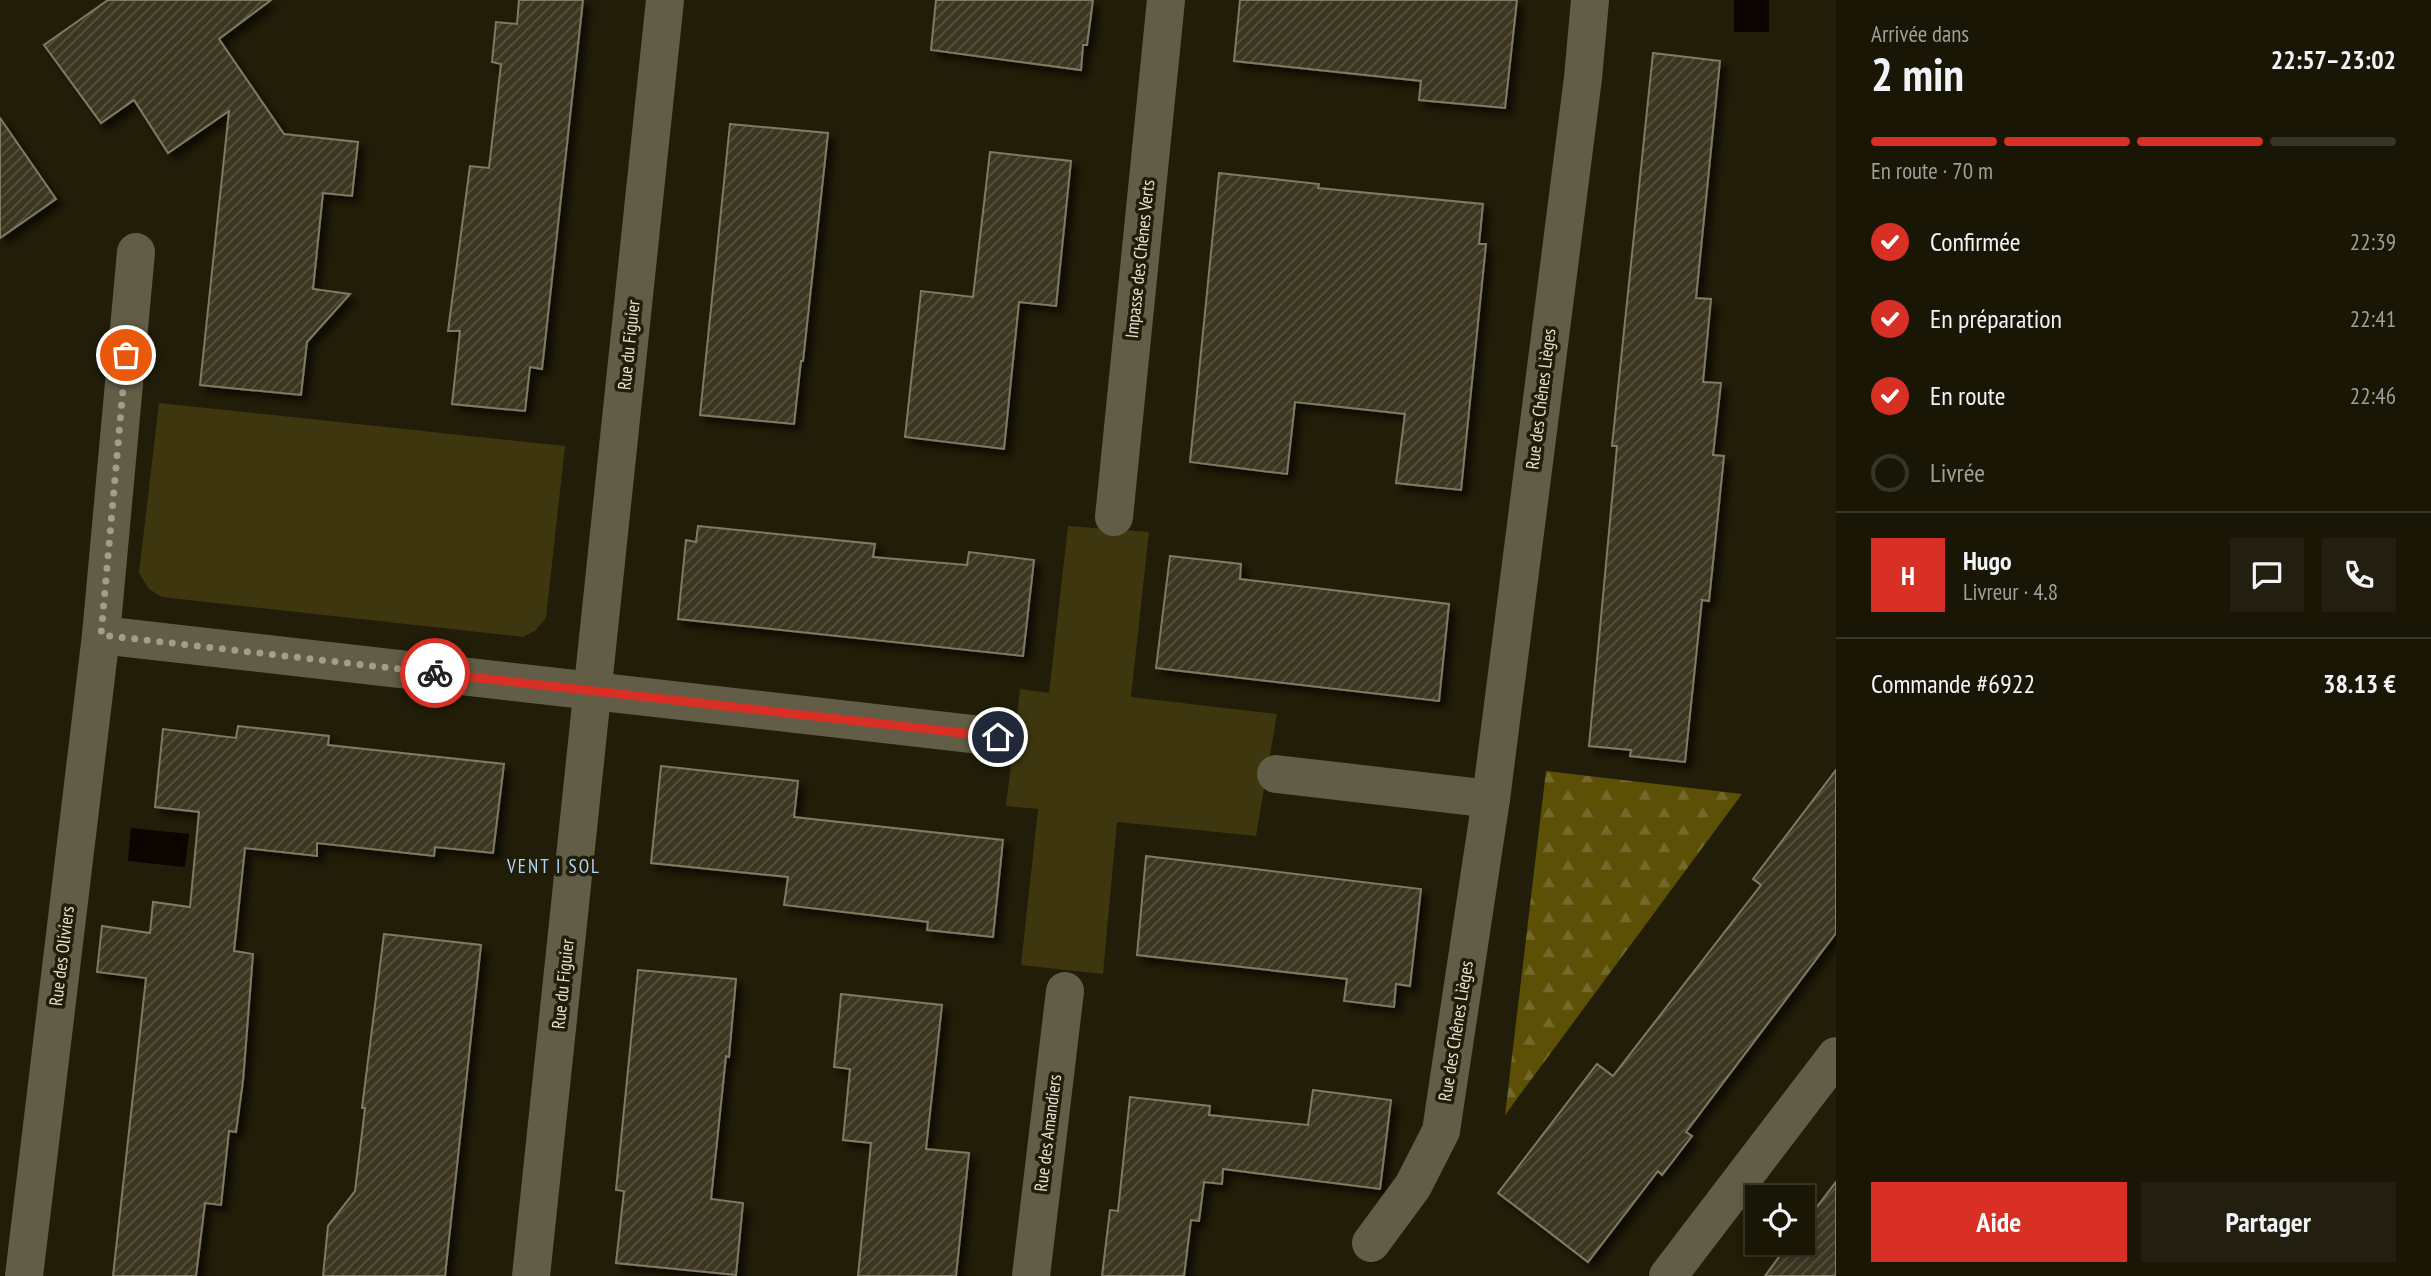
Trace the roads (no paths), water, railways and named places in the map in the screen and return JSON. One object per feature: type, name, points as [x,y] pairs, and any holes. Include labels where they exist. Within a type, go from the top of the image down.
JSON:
[{"type":"street","name":"Rue du Figuier","points":[[531,1276],[665,0]]},
{"type":"street","name":"Impasse des Chênes Verts","points":[[1114,517],[1166,0]]},
{"type":"street","name":"Rue des Chênes Lièges","points":[[1371,1243],[1413,1186],[1441,1131],[1491,799],[1590,0]]},
{"type":"street","name":"Rue des Oliviers","points":[[24,1276],[101,635],[135,252]]},
{"type":"street","points":[[101,635],[998,737]]},
{"type":"street","points":[[1276,774],[1491,799]]},
{"type":"street","name":"Rue des Amandiers","points":[[1031,1276],[1065,990]]},
{"type":"street","points":[[1668,1276],[1836,1056]]},
{"type":"district","name":"VENT I SOL","points":[[554,866]]}]
